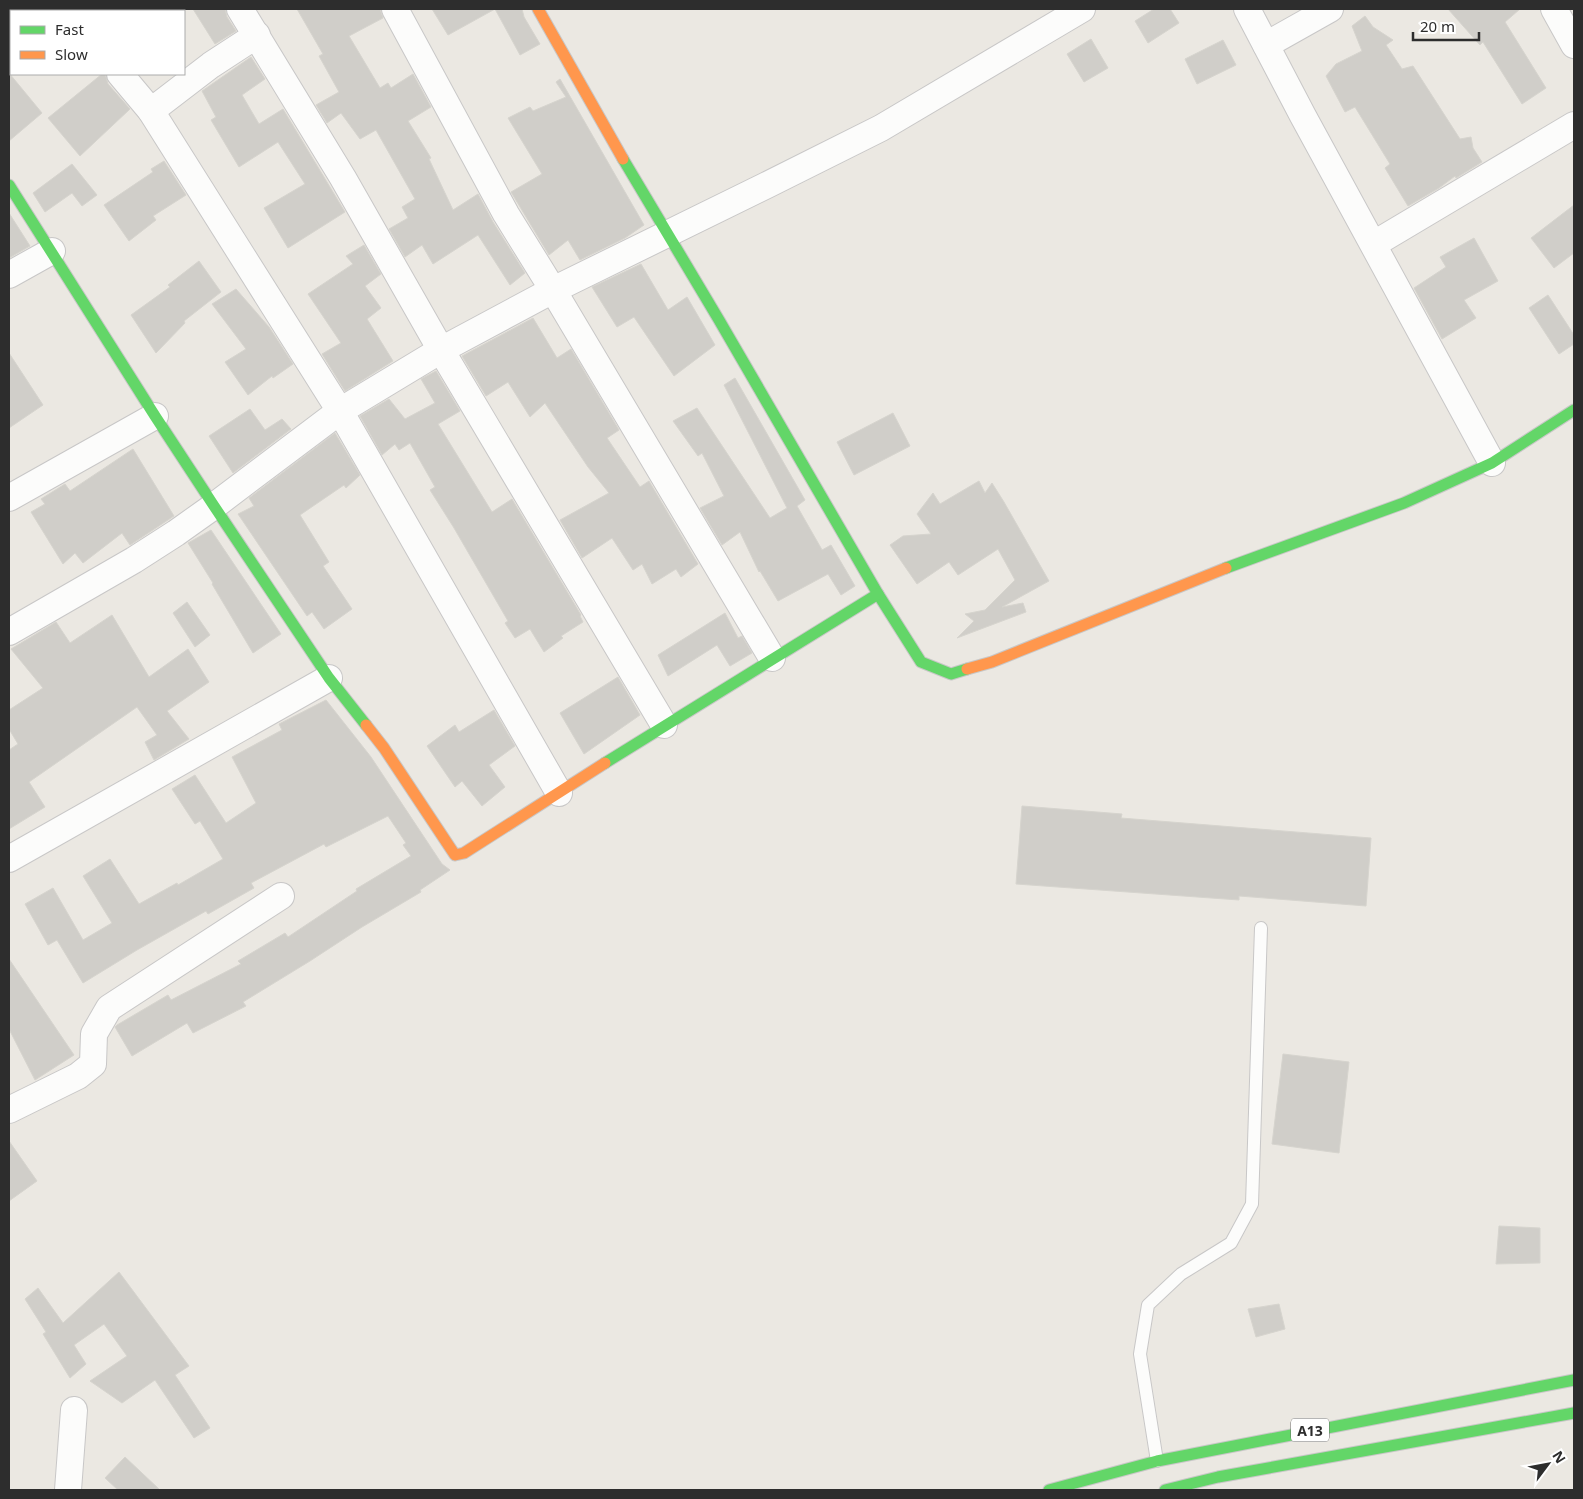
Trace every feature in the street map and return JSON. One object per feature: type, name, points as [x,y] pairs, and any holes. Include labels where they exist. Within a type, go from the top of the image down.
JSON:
[{"type":"main road","points":[[538,9],[613,142],[775,415],[878,594],[921,662],[951,674],[992,662],[1249,559],[1404,503],[1492,463],[1574,410]]},
{"type":"main road","points":[[9,185],[214,506],[329,678],[384,748],[455,855],[464,853],[664,725],[878,594]]},
{"type":"main road","name":"A13","points":[[1049,1490],[1157,1461],[1574,1380]]},
{"type":"main road","name":"A13","points":[[1165,1490],[1218,1477],[1574,1413]]},
{"type":"street","points":[[240,9],[343,178],[441,350],[664,725]]},
{"type":"street","points":[[395,9],[506,214],[772,658]]},
{"type":"street","points":[[9,632],[134,560],[176,533],[340,411],[441,350],[553,290],[881,128],[1082,9]]},
{"type":"street","points":[[1247,9],[1303,116],[1492,463]]},
{"type":"street","points":[[1266,45],[1330,9]]},
{"type":"street","points":[[1554,9],[1574,45]]},
{"type":"street","points":[[151,111],[211,65],[257,35]]},
{"type":"street","points":[[121,75],[151,111],[340,411],[559,793]]},
{"type":"street","points":[[1374,244],[1574,126]]},
{"type":"street","points":[[9,275],[52,250]]},
{"type":"street","points":[[9,498],[155,416]]},
{"type":"street","points":[[9,859],[329,678]]},
{"type":"street","points":[[9,1110],[78,1076],[93,1064],[94,1034],[108,1008],[281,896]]},
{"type":"street","points":[[68,1490],[74,1410]]},
{"type":"lane","points":[[1157,1461],[1140,1354],[1148,1305],[1181,1274],[1231,1242],[1252,1204],[1261,928]]},
{"type":"building","points":[[193,9],[225,9],[227,17],[236,31],[215,44]]},
{"type":"building","points":[[297,9],[380,9],[383,18],[349,36],[380,88],[388,83],[391,88],[413,74],[431,107],[408,121],[431,158],[429,159],[453,210],[478,194],[525,273],[510,285],[478,235],[433,264],[422,245],[405,257],[389,229],[408,218],[402,207],[415,199],[376,130],[360,139],[341,113],[327,123],[316,105],[339,92],[319,56],[323,54]]},
{"type":"building","points":[[432,9],[495,9],[448,35]]},
{"type":"building","points":[[495,9],[522,9],[524,17],[540,44],[520,55]]},
{"type":"building","points":[[1154,9],[1170,9],[1179,23],[1148,43],[1135,21]]},
{"type":"building","points":[[1448,9],[1520,9],[1505,22],[1546,88],[1522,104],[1483,42],[1480,45]]},
{"type":"building","points":[[1365,16],[1373,27],[1393,40],[1386,45],[1402,69],[1413,66],[1460,139],[1471,137],[1473,148],[1482,162],[1456,178],[1455,176],[1439,188],[1408,206],[1385,168],[1390,164],[1355,107],[1345,112],[1326,76],[1336,64],[1362,51],[1352,26]]},
{"type":"building","points":[[1091,39],[1108,68],[1084,82],[1067,54]]},
{"type":"building","points":[[1223,40],[1236,65],[1197,84],[1185,59]]},
{"type":"building","points":[[251,57],[265,79],[242,95],[259,124],[283,109],[345,212],[288,248],[264,208],[305,184],[278,142],[239,167],[211,120],[216,117],[202,91]]},
{"type":"building","points":[[9,73],[42,113],[9,141]]},
{"type":"building","points":[[101,75],[105,75],[108,84],[130,109],[80,156],[48,118]]},
{"type":"building","points":[[560,79],[644,225],[625,238],[580,260],[568,240],[549,255],[511,192],[542,174],[508,118],[530,107],[533,111],[566,97],[556,82]]},
{"type":"building","points":[[164,161],[186,195],[153,216],[156,220],[129,241],[104,205],[153,172],[151,169]]},
{"type":"building","points":[[72,164],[97,195],[82,206],[72,193],[45,212],[33,193]]},
{"type":"building","points":[[1574,205],[1574,253],[1554,268],[1531,238]]},
{"type":"building","points":[[9,213],[30,246],[9,258]]},
{"type":"building","points":[[1474,238],[1498,281],[1464,300],[1476,318],[1442,339],[1414,288],[1446,267],[1440,257]]},
{"type":"building","points":[[364,245],[381,274],[365,286],[381,308],[367,319],[393,361],[345,391],[322,354],[341,343],[308,294],[353,264],[346,256]]},
{"type":"building","points":[[199,261],[221,292],[184,321],[185,323],[156,353],[131,315],[170,287],[168,285]]},
{"type":"building","points":[[641,264],[668,310],[687,297],[715,345],[674,376],[634,317],[617,327],[592,287]]},
{"type":"building","points":[[236,289],[269,327],[293,364],[273,378],[272,376],[248,395],[225,362],[246,349],[212,304]]},
{"type":"building","points":[[1548,295],[1574,335],[1574,344],[1559,354],[1529,308]]},
{"type":"building","points":[[533,318],[557,358],[571,349],[619,430],[607,438],[640,487],[649,481],[698,564],[681,577],[676,569],[652,584],[642,564],[633,570],[612,538],[582,558],[560,520],[609,493],[588,467],[545,403],[530,417],[508,382],[486,396],[462,356]]},
{"type":"building","points":[[9,353],[43,405],[9,428]]},
{"type":"building","points":[[436,371],[460,411],[438,424],[492,512],[512,499],[581,615],[583,622],[561,636],[563,638],[544,652],[530,629],[515,638],[505,623],[508,621],[430,490],[435,487],[410,443],[399,450],[395,444],[382,455],[360,416],[389,399],[405,419],[435,403],[421,379]]},
{"type":"building","points":[[735,378],[805,500],[797,506],[822,550],[831,545],[855,586],[841,595],[828,574],[778,601],[759,572],[740,532],[722,545],[700,508],[724,496],[702,453],[698,456],[673,421],[697,408],[770,518],[787,508],[724,385]]},
{"type":"building","points":[[250,409],[265,430],[282,419],[291,429],[233,473],[209,436]]},
{"type":"building","points":[[893,413],[910,446],[854,475],[837,442]]},
{"type":"building","points":[[335,433],[360,475],[346,488],[344,485],[300,515],[329,562],[323,566],[352,609],[324,629],[312,612],[307,616],[238,514],[254,506],[249,498]]},
{"type":"building","points":[[133,449],[174,516],[130,545],[122,533],[83,563],[75,553],[63,564],[31,512],[45,504],[41,499],[65,484],[70,491]]},
{"type":"building","points":[[979,481],[985,493],[992,483],[1049,581],[1002,607],[1023,603],[1026,612],[957,638],[974,621],[965,614],[985,610],[1015,580],[998,549],[958,575],[949,562],[917,584],[890,545],[903,536],[931,534],[917,514],[933,493],[940,504]]},
{"type":"building","points":[[211,530],[281,634],[253,653],[188,543]]},
{"type":"building","points":[[187,602],[210,635],[195,647],[173,613]]},
{"type":"building","points":[[725,613],[738,638],[742,636],[752,653],[730,666],[717,645],[668,676],[658,655]]},
{"type":"building","points":[[112,615],[149,677],[188,649],[209,682],[167,711],[189,739],[154,760],[145,742],[157,735],[137,707],[29,782],[45,807],[9,829],[9,750],[18,744],[9,729],[9,710],[43,688],[11,649],[56,622],[70,643]]},
{"type":"building","points":[[618,677],[640,715],[584,754],[560,713]]},
{"type":"building","points":[[326,700],[371,757],[442,864],[450,870],[420,890],[421,892],[243,1002],[246,1006],[193,1033],[187,1023],[132,1056],[115,1027],[117,1025],[168,995],[171,1000],[241,964],[238,961],[285,933],[288,937],[357,891],[356,889],[411,856],[403,845],[406,843],[388,816],[326,847],[324,844],[251,883],[254,888],[208,914],[206,911],[83,983],[57,940],[48,945],[25,904],[53,888],[83,940],[112,923],[83,876],[110,859],[139,904],[177,883],[178,885],[223,859],[200,821],[195,824],[172,789],[195,775],[226,823],[256,803],[232,757],[282,730],[279,724]]},
{"type":"building","points":[[494,710],[515,746],[489,765],[505,787],[482,806],[462,781],[455,787],[427,746],[455,725],[459,732]]},
{"type":"building","points":[[1022,806],[1122,814],[1121,818],[1371,838],[1366,906],[1239,896],[1239,900],[1016,884]]},
{"type":"building","points":[[9,959],[74,1055],[35,1080],[9,1029]]},
{"type":"building","points":[[1283,1054],[1349,1062],[1339,1153],[1272,1144]]},
{"type":"building","points":[[9,1141],[37,1181],[9,1201]]},
{"type":"building","points":[[1499,1226],[1540,1228],[1540,1263],[1496,1264]]},
{"type":"building","points":[[119,1272],[189,1366],[175,1375],[210,1428],[194,1438],[155,1380],[122,1403],[90,1381],[127,1356],[104,1324],[74,1345],[86,1364],[70,1378],[43,1334],[46,1332],[25,1299],[38,1288],[63,1323]]},
{"type":"building","points":[[1279,1304],[1285,1329],[1256,1337],[1248,1309]]},
{"type":"building","points":[[125,1457],[160,1490],[118,1490],[105,1478]]},
{"type":"traffic: fast","points":[[623,159],[878,594],[921,662],[951,674],[967,669]]},
{"type":"traffic: fast","points":[[9,185],[214,506],[329,678],[366,725]]},
{"type":"traffic: fast","points":[[1226,568],[1404,503],[1492,463],[1574,410]]},
{"type":"traffic: fast","points":[[605,763],[878,594]]},
{"type":"traffic: fast","points":[[1049,1490],[1157,1461],[1574,1380]]},
{"type":"traffic: fast","points":[[1165,1490],[1218,1477],[1574,1413]]},
{"type":"traffic: slow","points":[[538,9],[623,159]]},
{"type":"traffic: slow","points":[[967,669],[992,662],[1226,568]]},
{"type":"traffic: slow","points":[[366,725],[384,748],[455,855],[464,853],[605,763]]}]
